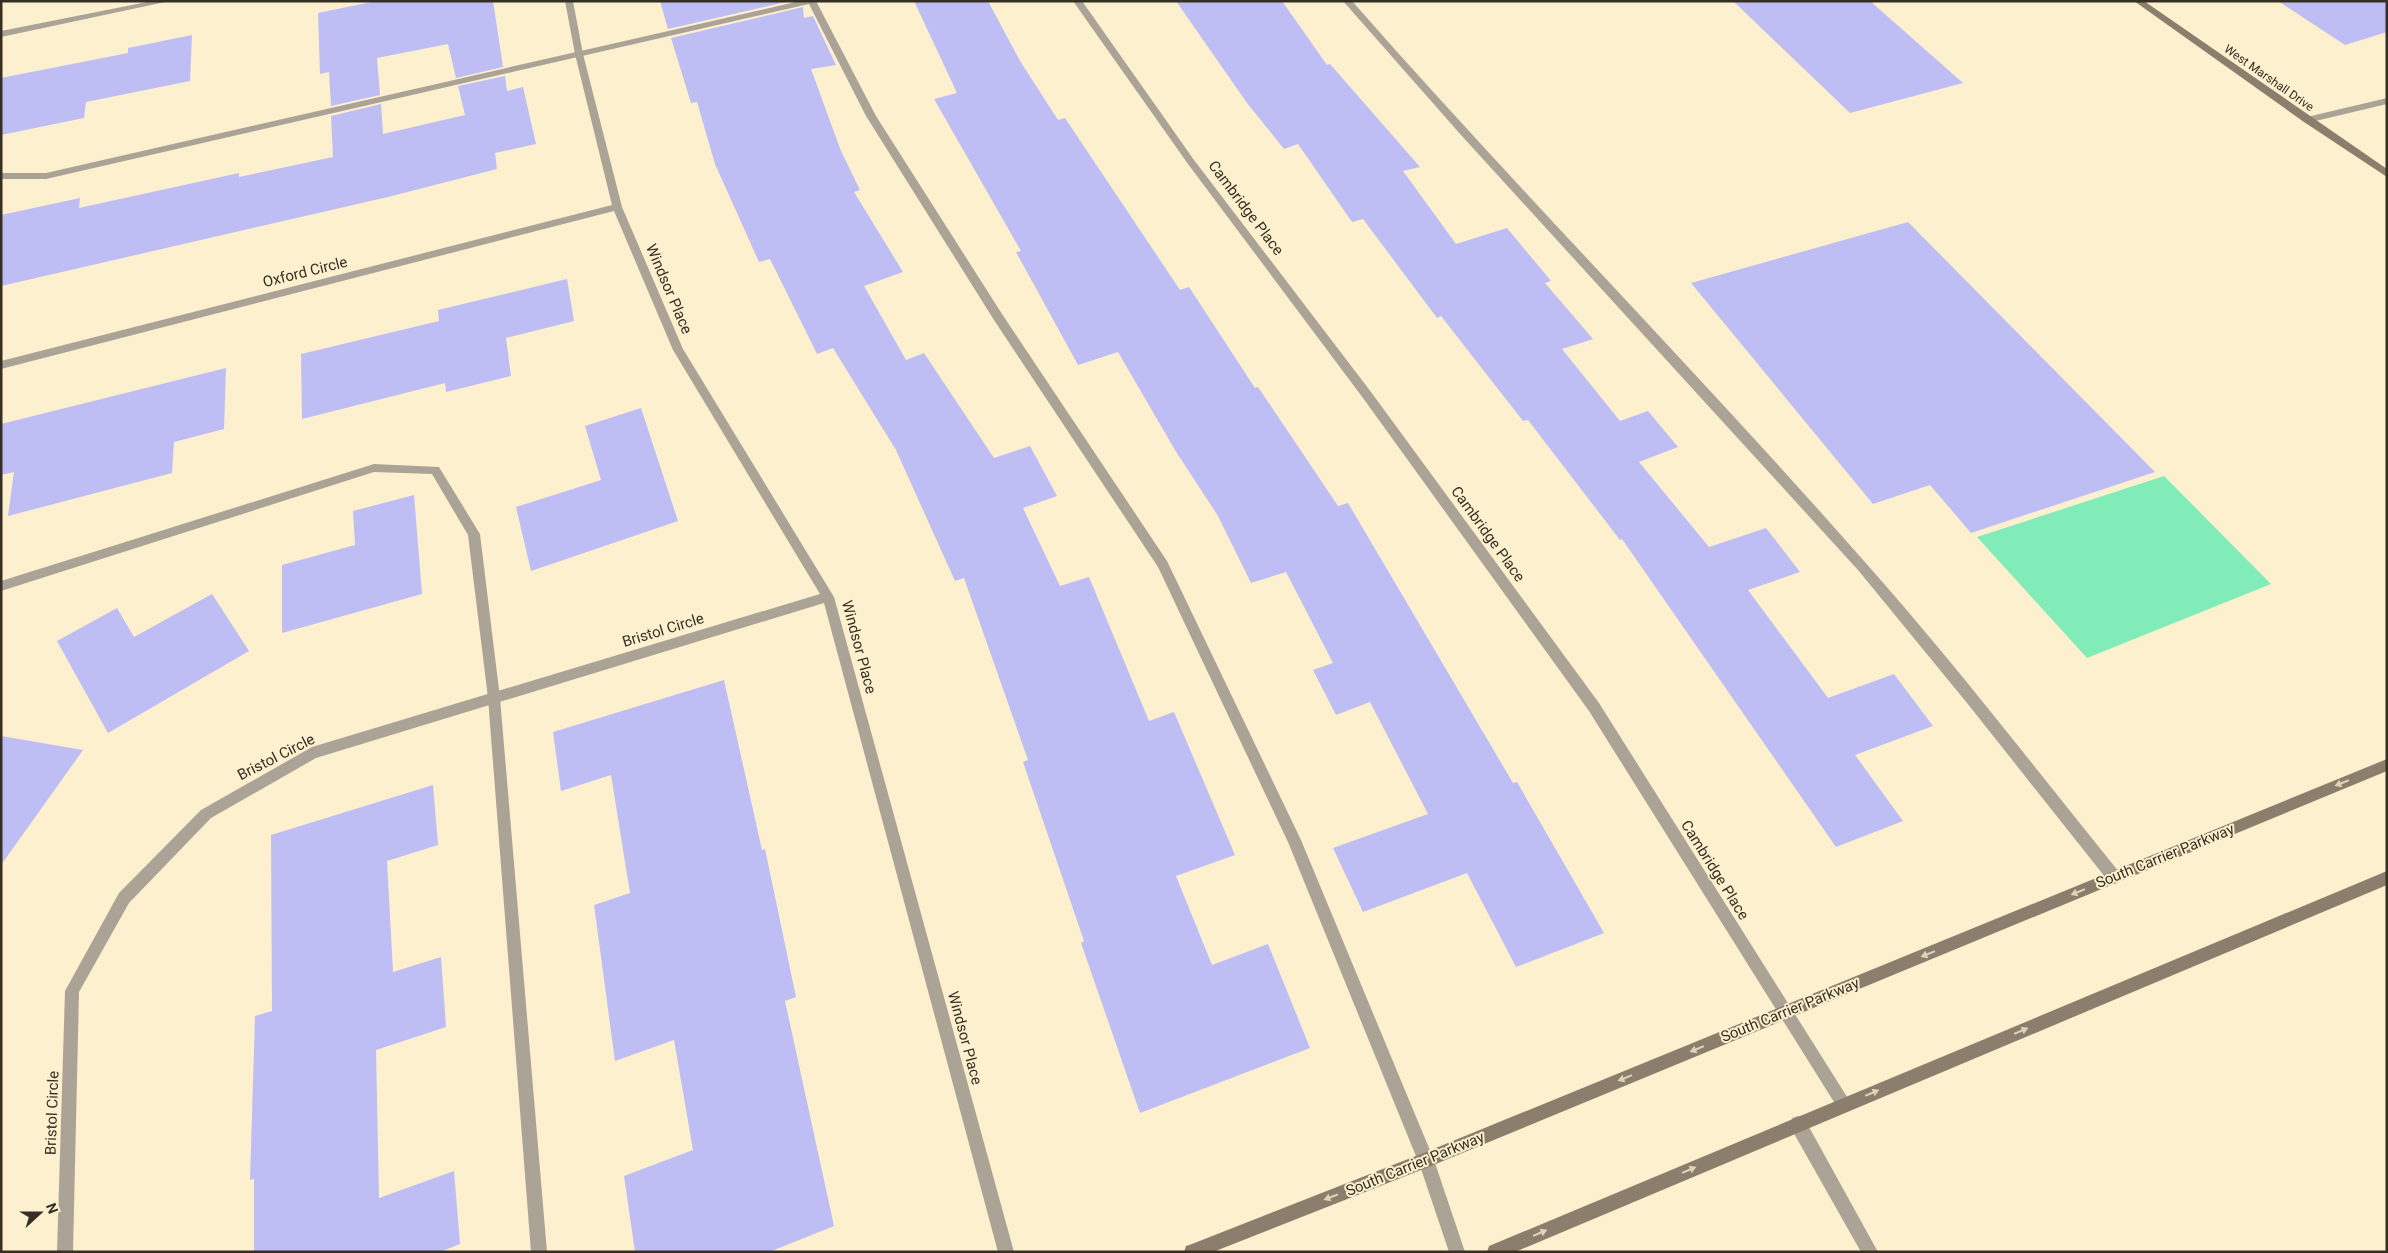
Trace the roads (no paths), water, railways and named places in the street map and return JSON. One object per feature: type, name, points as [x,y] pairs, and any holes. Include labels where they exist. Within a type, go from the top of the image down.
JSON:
[{"type":"main road","name":"West Marshall Drive","points":[[2138,1],[2387,174]]},
{"type":"main road","name":"South Carrier Parkway","points":[[1192,1252],[1426,1160],[2387,765]]},
{"type":"main road","points":[[1495,1252],[2387,878]]},
{"type":"street","points":[[1,34],[166,1]]},
{"type":"street","name":"Windsor Place","points":[[569,1],[579,54],[617,208],[678,350],[828,598],[1006,1252]]},
{"type":"street","points":[[1,176],[46,176],[812,1],[871,116],[998,317],[1163,564],[1294,840],[1426,1160],[1457,1252]]},
{"type":"street","name":"Cambridge Place","points":[[1077,1],[1191,162],[1367,395],[1594,707],[1844,1105]]},
{"type":"street","points":[[1347,1],[1488,159],[1826,526],[1933,652],[2114,877]]},
{"type":"street","points":[[2307,120],[2387,101]]},
{"type":"street","name":"Oxford Circle","points":[[1,365],[617,208]]},
{"type":"street","points":[[1,586],[374,468],[436,470],[474,534],[494,698],[539,1252]]},
{"type":"street","name":"Bristol Circle","points":[[65,1252],[72,991],[124,898],[206,814],[312,754],[828,598]]},
{"type":"street","points":[[1798,1124],[1870,1252]]}]
